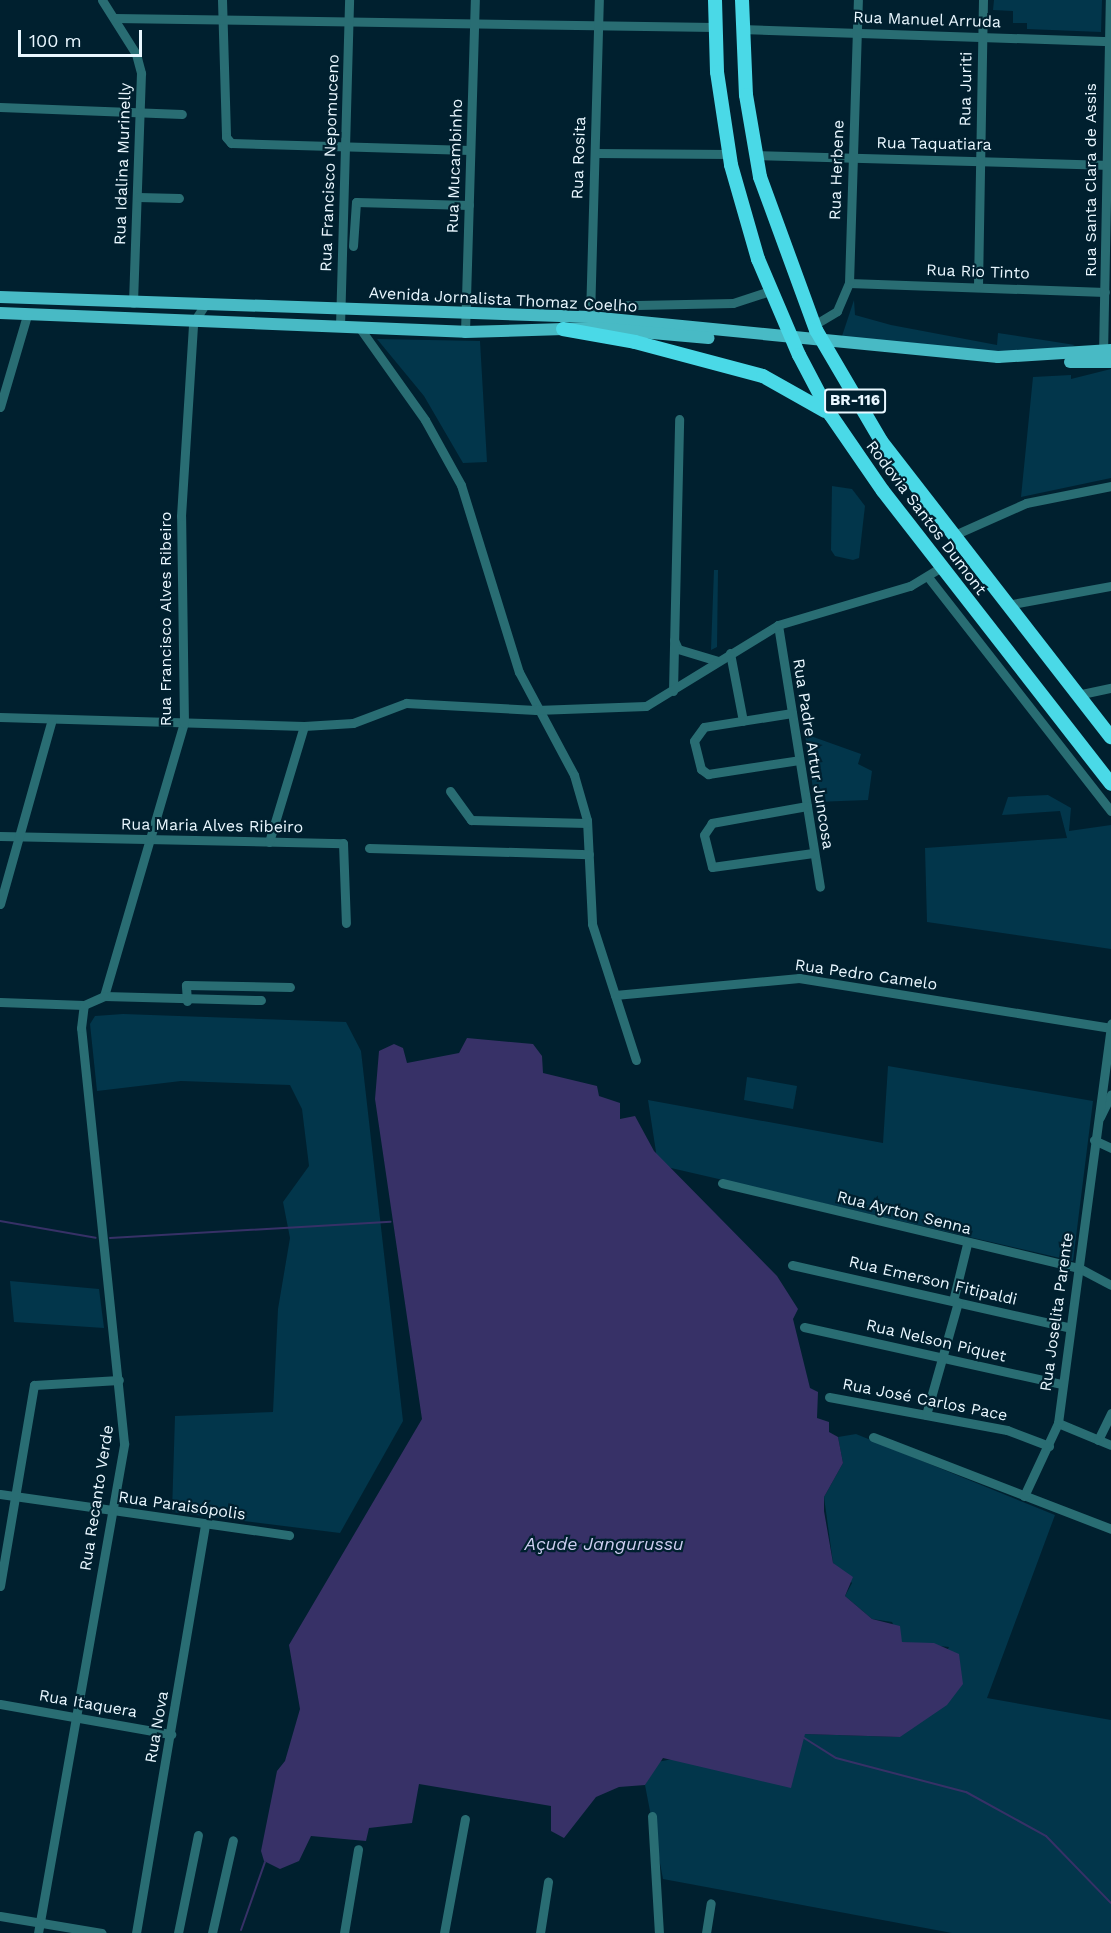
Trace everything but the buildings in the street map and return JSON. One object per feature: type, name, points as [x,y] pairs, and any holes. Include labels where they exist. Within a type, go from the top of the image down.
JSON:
[{"type":"highway","name":"Rodovia Santos Dumont","points":[[715,0],[714,27],[729,154],[770,291],[830,414],[942,567],[1111,784]]},
{"type":"highway","name":"Rodovia Santos Dumont","points":[[742,0],[741,29],[756,155],[774,224],[814,325],[850,394],[952,536],[1111,737]]},
{"type":"highway","points":[[563,329],[635,342],[763,376],[830,414]]},
{"type":"main road","name":"Avenida Jornalista Thomaz Coelho","points":[[0,297],[204,306],[466,312],[590,312],[756,338],[878,351],[998,357],[1107,356]]},
{"type":"main road","points":[[47,316],[48,299]]},
{"type":"main road","name":"Avenida Jornalista Thomaz Coelho","points":[[0,313],[193,323],[340,326],[465,332],[563,329],[756,338]]},
{"type":"street","name":"Rua Idalina Murinelly","points":[[102,0],[139,64],[138,197],[133,303]]},
{"type":"street","points":[[222,0],[226,137],[231,144],[345,145],[470,150]]},
{"type":"street","name":"Rua Francisco Nepomuceno","points":[[340,326],[350,0]]},
{"type":"street","name":"Rua Mucambinho","points":[[465,332],[475,0]]},
{"type":"street","name":"Rua Rosita","points":[[590,312],[599,0]]},
{"type":"street","name":"Rua Herbene","points":[[814,325],[837,311],[849,283],[858,0]]},
{"type":"street","name":"Rua Juriti","points":[[978,286],[983,0]]},
{"type":"street","name":"Rua Santa Clara de Assis","points":[[1107,356],[1105,292],[1109,165],[1110,0]]},
{"type":"street","points":[[114,18],[349,18],[714,27]]},
{"type":"street","name":"Rua Manuel Arruda","points":[[741,29],[1109,41]]},
{"type":"street","points":[[0,107],[182,114]]},
{"type":"street","points":[[594,153],[729,154]]},
{"type":"street","name":"Rua Taquatiara","points":[[756,155],[980,159],[1109,165]]},
{"type":"street","points":[[138,197],[179,198]]},
{"type":"street","points":[[353,246],[356,202],[469,205]]},
{"type":"street","name":"Rua Rio Tinto","points":[[849,283],[1105,292]]},
{"type":"street","points":[[590,312],[733,303],[770,291]]},
{"type":"street","name":"Rua Francisco Alves Ribeiro","points":[[104,996],[184,723],[181,516],[193,323],[204,306]]},
{"type":"street","points":[[0,407],[27,315]]},
{"type":"street","points":[[359,327],[419,411],[461,485],[479,533],[493,601],[536,710],[574,775],[587,823],[592,924],[636,1060]]},
{"type":"street","points":[[673,691],[679,419]]},
{"type":"street","points":[[952,536],[1026,504],[1111,486]]},
{"type":"street","points":[[0,717],[304,726],[359,722],[406,703],[536,710],[646,706],[778,625],[928,577],[942,567]]},
{"type":"street","points":[[928,577],[1111,811]]},
{"type":"street","points":[[1007,606],[1111,586]]},
{"type":"street","name":"Rua Padre Artur Juncosa","points":[[778,625],[820,887]]},
{"type":"street","points":[[674,640],[678,649],[718,661]]},
{"type":"street","points":[[730,653],[743,721]]},
{"type":"street","points":[[1077,695],[1111,688]]},
{"type":"street","points":[[792,713],[710,726],[695,735],[704,772],[799,760]]},
{"type":"street","points":[[0,904],[52,719]]},
{"type":"street","points":[[269,842],[304,726]]},
{"type":"street","points":[[450,791],[471,820],[587,823]]},
{"type":"street","points":[[807,806],[723,820],[705,827],[708,861],[714,867],[813,853]]},
{"type":"street","name":"Rua Maria Alves Ribeiro","points":[[0,836],[345,845],[346,923]]},
{"type":"street","points":[[369,848],[589,854]]},
{"type":"street","name":"Rua Pedro Camelo","points":[[615,995],[800,978],[1111,1028]]},
{"type":"street","points":[[187,1001],[186,985],[290,987]]},
{"type":"street","points":[[0,1002],[84,1005],[104,996],[187,1001],[261,1000]]},
{"type":"street","name":"Rua Recanto Verde","points":[[38,1933],[124,1443],[81,1028],[84,1005]]},
{"type":"street","name":"Rua Joselita Parente","points":[[1024,1496],[1058,1423],[1067,1327],[1079,1268],[1111,1024]]},
{"type":"street","name":"Rua Joselita Parente","points":[[1096,1125],[1111,1094]]},
{"type":"street","points":[[1094,1140],[1111,1148]]},
{"type":"street","name":"Rua Ayrton Senna","points":[[722,1184],[967,1244],[1079,1268],[1111,1286]]},
{"type":"street","points":[[926,1415],[956,1301],[967,1244]]},
{"type":"street","name":"Rua Emerson Fitipaldi","points":[[792,1265],[1067,1327]]},
{"type":"street","name":"Rua Nelson Piquet","points":[[804,1327],[1061,1384]]},
{"type":"street","points":[[0,1586],[34,1385],[50,1380],[119,1380]]},
{"type":"street","name":"Rua José Carlos Pace","points":[[830,1397],[1007,1430],[1049,1446]]},
{"type":"street","points":[[1098,1440],[1111,1413]]},
{"type":"street","points":[[1058,1423],[1111,1445]]},
{"type":"street","points":[[873,1437],[1111,1529]]},
{"type":"street","name":"Rua Paraisópolis","points":[[0,1494],[205,1525],[289,1535]]},
{"type":"street","name":"Rua Nova","points":[[136,1933],[205,1525]]},
{"type":"street","name":"Rua Itaquera","points":[[0,1704],[171,1734]]},
{"type":"street","points":[[652,1816],[659,1933]]},
{"type":"street","points":[[444,1933],[465,1819]]},
{"type":"street","points":[[178,1933],[198,1835]]},
{"type":"street","points":[[212,1933],[233,1840]]},
{"type":"street","points":[[344,1933],[358,1849]]},
{"type":"street","points":[[540,1933],[548,1882]]},
{"type":"street","points":[[706,1933],[711,1903]]},
{"type":"street","points":[[0,1916],[102,1933]]},
{"type":"shaded area","points":[[994,0],[1102,0],[1101,32],[1027,29],[1027,23],[1013,23],[1013,11],[993,10]]},
{"type":"shaded area","points":[[854,300],[855,315],[891,325],[997,345],[998,333],[1075,345],[1063,350],[982,353],[841,339]]},
{"type":"shaded area","points":[[377,339],[480,341],[487,462],[463,463],[424,396]]},
{"type":"shaded area","points":[[1111,369],[1111,478],[1021,497],[1033,377],[1071,375],[1071,379]]},
{"type":"shaded area","points":[[832,486],[852,489],[865,506],[859,558],[853,560],[835,556],[831,550]]},
{"type":"shaded area","points":[[714,570],[718,570],[717,647],[711,650]]},
{"type":"shaded area","points":[[805,734],[861,754],[858,764],[872,771],[868,800],[815,802]]},
{"type":"shaded area","points":[[1048,795],[1071,808],[1069,831],[1111,825],[1111,949],[927,922],[925,848],[1067,838],[1060,811],[1002,815],[1008,797]]},
{"type":"shaded area","points":[[123,1014],[346,1022],[361,1051],[403,1421],[340,1533],[172,1512],[175,1416],[273,1412],[278,1309],[290,1238],[283,1202],[309,1166],[302,1109],[290,1085],[181,1081],[97,1091],[90,1024],[95,1016]]},
{"type":"shaded area","points":[[888,1066],[1093,1101],[1073,1261],[658,1165],[648,1100],[883,1143]]},
{"type":"shaded area","points":[[747,1077],[797,1086],[793,1109],[744,1100]]},
{"type":"shaded area","points":[[10,1281],[99,1289],[104,1328],[14,1322]]},
{"type":"shaded area","points":[[856,1434],[1055,1515],[987,1698],[1111,1720],[1111,1933],[952,1933],[663,1879],[645,1785],[657,1762],[805,1734],[900,1737],[949,1647],[902,1642],[892,1622],[872,1619],[845,1596],[852,1583],[833,1563],[824,1497],[843,1463],[838,1437]]},
{"type":"water","name":"Açude Jangurussu","points":[[467,1038],[533,1044],[542,1056],[543,1073],[597,1086],[599,1096],[620,1103],[620,1119],[635,1116],[654,1151],[777,1276],[798,1309],[793,1319],[810,1388],[818,1392],[817,1418],[829,1422],[829,1432],[838,1437],[843,1463],[824,1497],[824,1511],[833,1563],[853,1577],[845,1596],[872,1619],[900,1626],[902,1642],[934,1643],[959,1654],[963,1684],[947,1705],[900,1737],[805,1734],[791,1788],[663,1758],[645,1785],[619,1787],[596,1797],[564,1838],[551,1831],[551,1806],[419,1784],[412,1823],[369,1828],[366,1841],[311,1836],[299,1861],[280,1869],[264,1861],[261,1851],[277,1771],[285,1761],[300,1709],[289,1645],[422,1419],[375,1099],[379,1051],[394,1044],[403,1048],[407,1063],[459,1053]]},
{"type":"waterway","points":[[0,1221],[96,1238]]},
{"type":"waterway","points":[[110,1238],[391,1222]]},
{"type":"waterway","points":[[801,1736],[836,1758],[966,1792],[1046,1836],[1111,1903]]},
{"type":"waterway","points":[[241,1930],[265,1862]]}]
